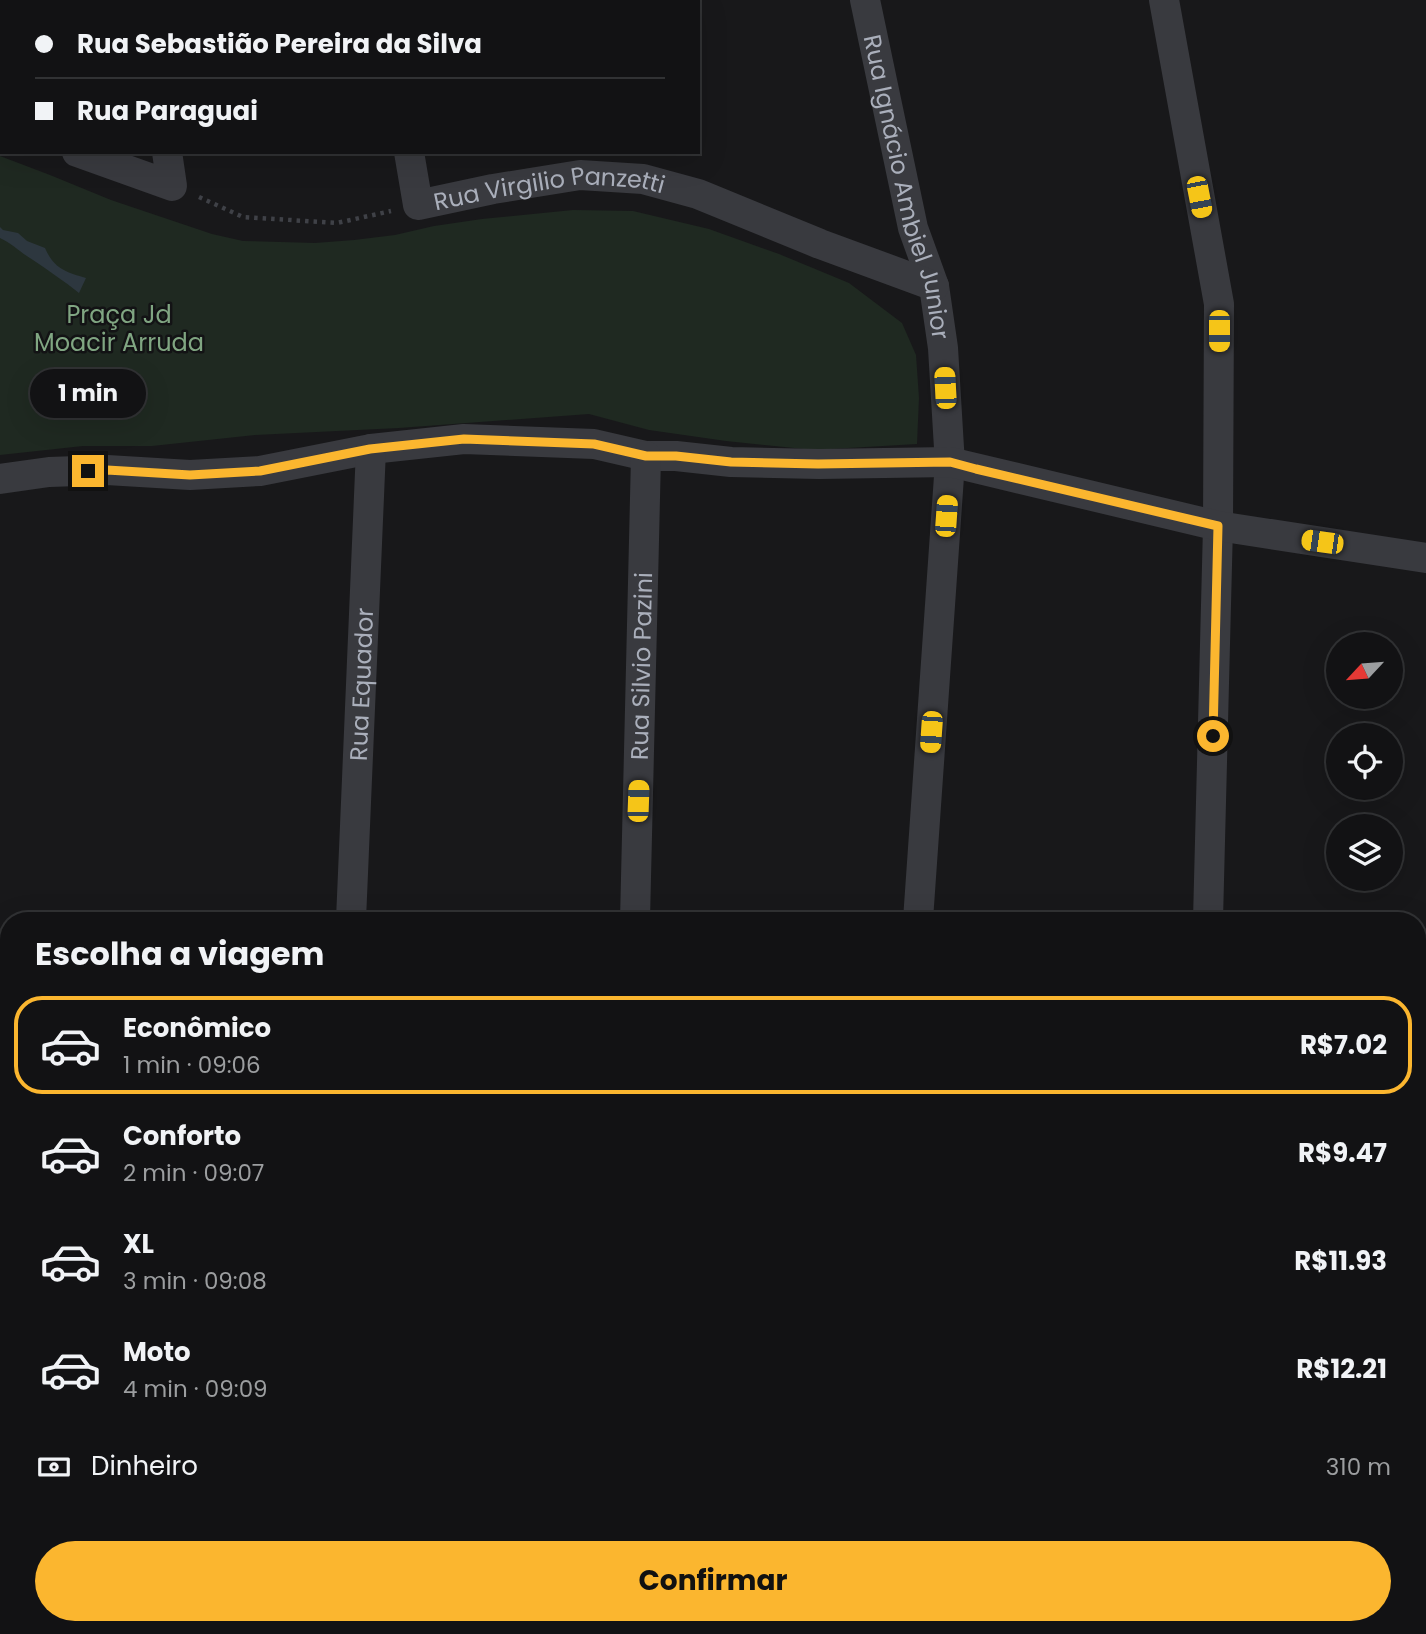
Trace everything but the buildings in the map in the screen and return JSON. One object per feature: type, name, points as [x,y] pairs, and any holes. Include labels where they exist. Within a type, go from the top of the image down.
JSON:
[{"type":"street","name":"Rua Ignácio Ambiel Junior","points":[[865,0],[913,228],[934,286],[943,348],[950,462],[919,912]]},
{"type":"street","points":[[1164,0],[1219,304],[1218,526],[1208,912]]},
{"type":"street","points":[[83,154],[172,186],[167,154]]},
{"type":"street","points":[[409,154],[418,205]]},
{"type":"street","name":"Rua Virgilio Panzetti","points":[[418,205],[493,189],[641,166],[698,194],[832,249],[934,286]]},
{"type":"street","points":[[0,479],[49,472],[107,470],[190,475],[260,471],[370,449],[464,439],[594,444],[646,456],[676,456],[731,462],[950,462],[1218,526],[1426,558]]},
{"type":"street","name":"Rua Equador","points":[[351,912],[370,449]]},
{"type":"street","name":"Rua Silvio Pazini","points":[[635,912],[646,456]]},
{"type":"path","name":"Rua Virgilio Panzetti","points":[[172,186],[243,217],[337,223],[418,205]]},
{"type":"green space","name":"Praça Jd Moacir Arruda","points":[[0,156],[111,200],[212,234],[243,241],[315,243],[354,240],[482,219],[573,210],[633,211],[709,229],[849,283],[902,323],[916,355],[919,398],[917,444],[814,450],[649,430],[589,414],[255,435],[152,446],[83,446],[0,455]]},
{"type":"shaded area","points":[[0,227],[18,233],[27,241],[45,248],[52,261],[61,269],[86,278],[79,293],[0,238]]},
{"type":"route","points":[[88,471],[190,475],[260,471],[370,449],[464,439],[594,444],[646,456],[676,456],[731,462],[950,462],[1218,526],[1213,736]]}]
